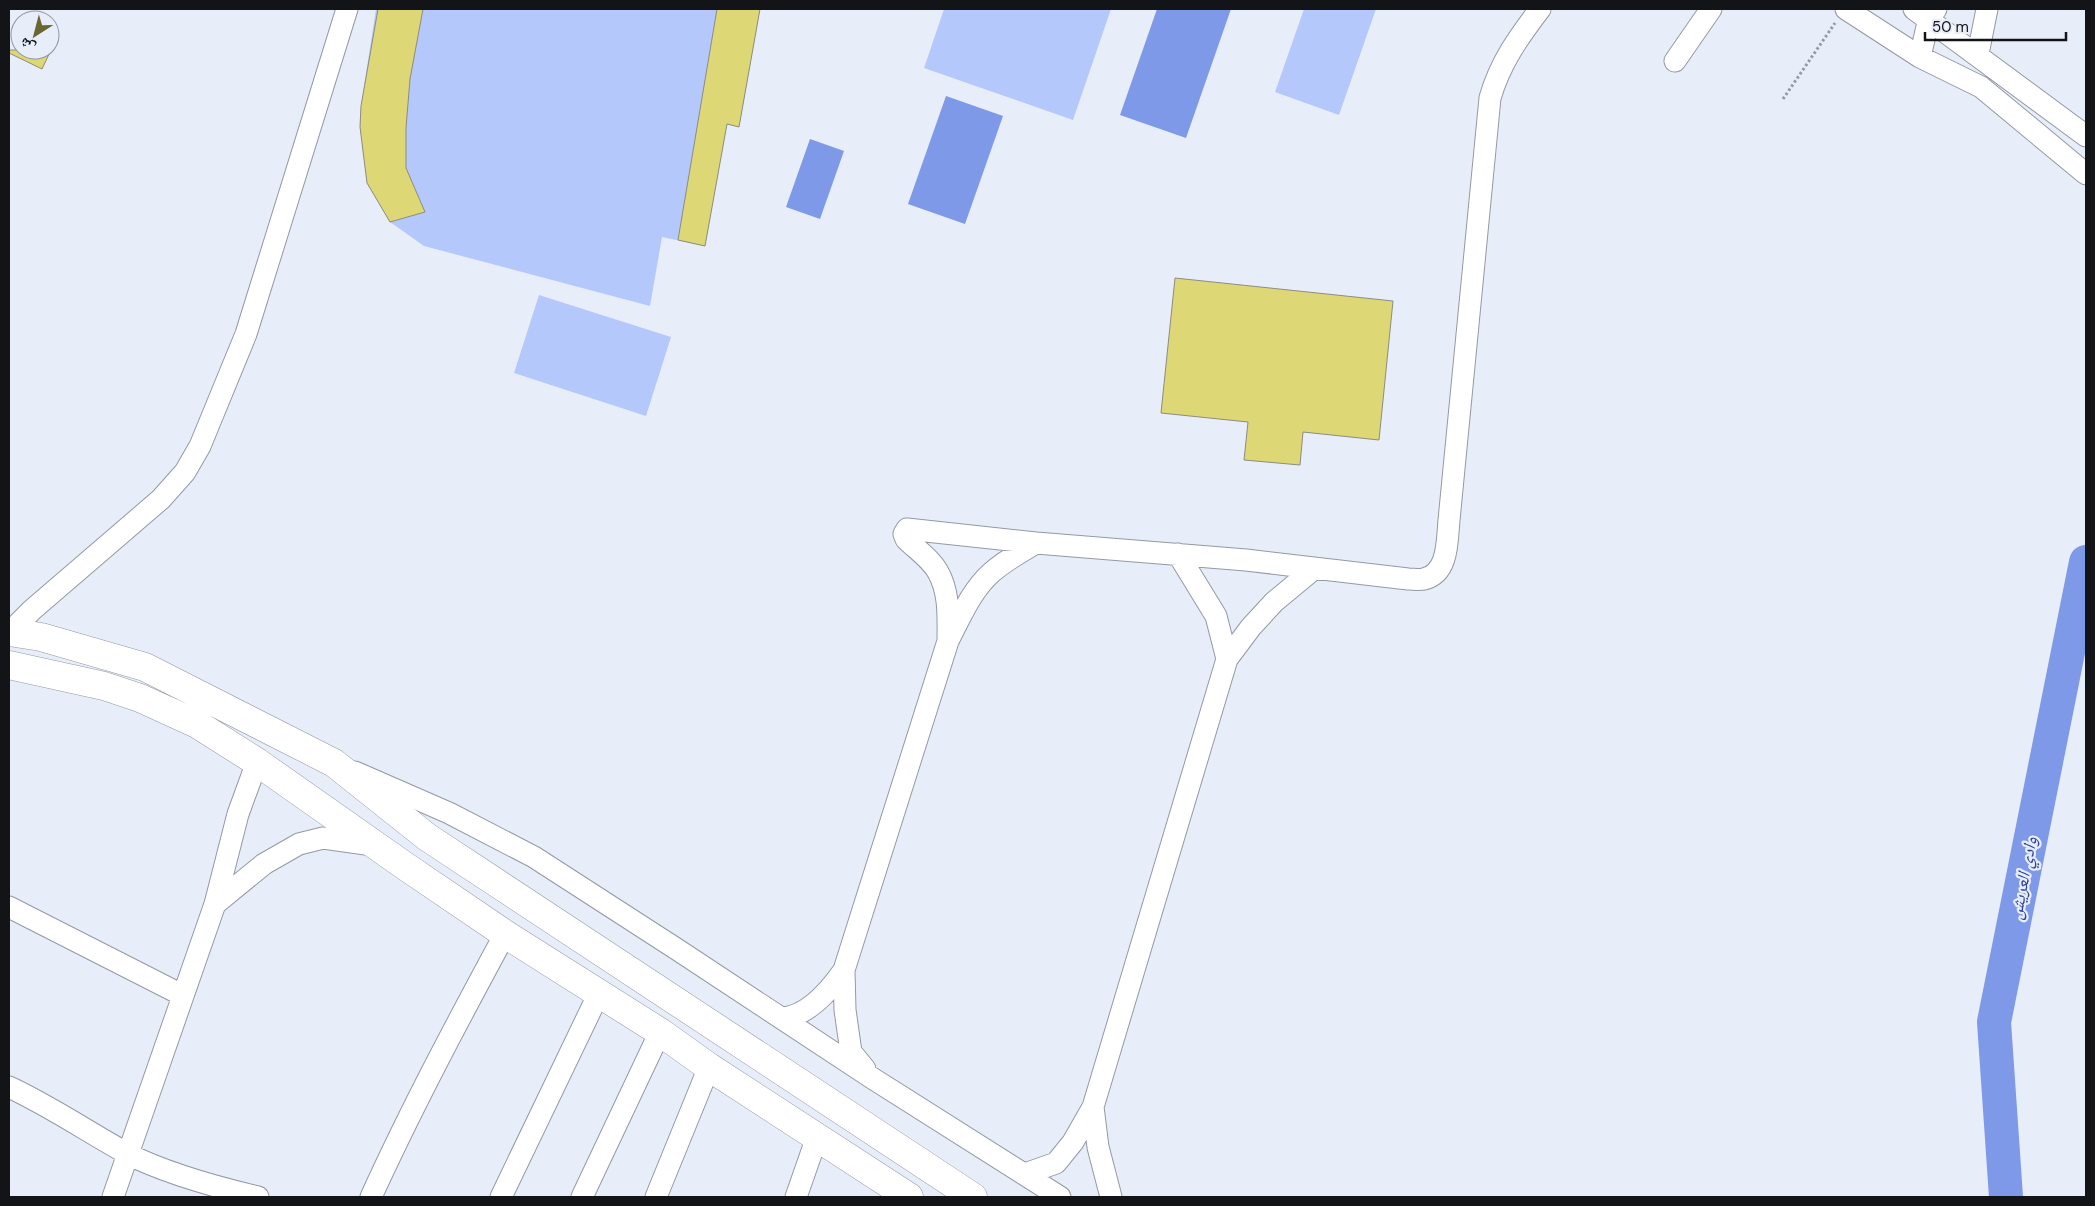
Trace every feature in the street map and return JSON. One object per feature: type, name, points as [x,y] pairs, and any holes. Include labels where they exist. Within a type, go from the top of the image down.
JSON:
[{"type":"highway","points":[[9,632],[41,638],[145,667],[334,763],[427,837],[973,1197]]},
{"type":"highway","points":[[9,665],[104,686],[140,698],[196,724],[257,762],[374,845],[505,934],[660,1032],[709,1067],[909,1197]]},
{"type":"highway","points":[[405,866],[427,837]]},
{"type":"street","points":[[9,632],[161,499],[185,472],[200,446],[246,334],[348,9]]},
{"type":"street","points":[[948,641],[946,597],[943,583],[931,563],[906,538],[907,529],[1036,543],[1178,554],[1408,579],[1424,579],[1441,566],[1444,560],[1490,98],[1496,76],[1512,48],[1540,9]]},
{"type":"street","points":[[1675,60],[1711,9]]},
{"type":"street","points":[[1978,54],[1987,9]]},
{"type":"street","points":[[1926,12],[2086,136]]},
{"type":"street","points":[[1920,57],[1926,12]]},
{"type":"street","points":[[1843,13],[1920,57],[1981,87],[2086,174]]},
{"type":"street","points":[[780,1018],[789,1018],[816,1002],[833,985],[844,970],[948,641],[968,604],[990,574],[1036,543]]},
{"type":"street","points":[[1178,554],[1216,616],[1228,659]]},
{"type":"street","points":[[1025,1174],[1056,1163],[1069,1148],[1093,1107],[1228,659],[1251,627],[1274,602],[1316,568]]},
{"type":"street","points":[[113,1197],[130,1154],[182,995],[215,904],[238,814],[257,762]]},
{"type":"street","points":[[334,763],[449,813],[534,857],[872,1078],[1060,1197]]},
{"type":"street","points":[[215,904],[250,878],[264,864],[299,844],[323,838],[374,845]]},
{"type":"street","points":[[9,907],[182,995]]},
{"type":"street","points":[[371,1197],[434,1065],[505,934]]},
{"type":"street","points":[[844,970],[845,1010],[851,1052],[872,1078]]},
{"type":"street","points":[[501,1197],[599,993]]},
{"type":"street","points":[[582,1197],[660,1032]]},
{"type":"street","points":[[656,1197],[709,1067]]},
{"type":"street","points":[[9,1087],[42,1103],[130,1154],[191,1179],[258,1197]]},
{"type":"street","points":[[1093,1107],[1098,1147],[1111,1197]]},
{"type":"street","points":[[796,1197],[818,1137]]},
{"type":"path","points":[[1783,99],[1843,13]]},
{"type":"shaded area","points":[[376,9],[760,9],[739,127],[726,124],[705,246],[662,237],[650,306],[424,246],[390,222],[367,183],[360,127],[361,106]]},
{"type":"shaded area","points":[[944,9],[1111,9],[1073,120],[924,68]]},
{"type":"shaded area","points":[[1157,9],[1231,9],[1186,138],[1120,115]]},
{"type":"shaded area","points":[[1304,9],[1376,9],[1339,115],[1275,92]]},
{"type":"shaded area","points":[[946,96],[1003,116],[965,224],[908,204]]},
{"type":"shaded area","points":[[810,139],[844,151],[820,219],[786,207]]},
{"type":"shaded area","points":[[539,295],[671,337],[646,416],[514,373]]},
{"type":"building","points":[[378,9],[423,9],[410,79],[406,128],[406,168],[425,212],[390,222],[367,183],[360,127],[361,106]]},
{"type":"building","points":[[717,9],[760,9],[739,127],[727,124],[705,246],[678,240]]},
{"type":"building","points":[[23,60],[46,60],[42,69]]},
{"type":"building","points":[[1175,278],[1393,301],[1379,440],[1303,432],[1300,465],[1244,460],[1248,422],[1161,413]]},
{"type":"waterway","name":"وادي العريش","points":[[2006,1197],[1994,1022],[2086,562]]}]
